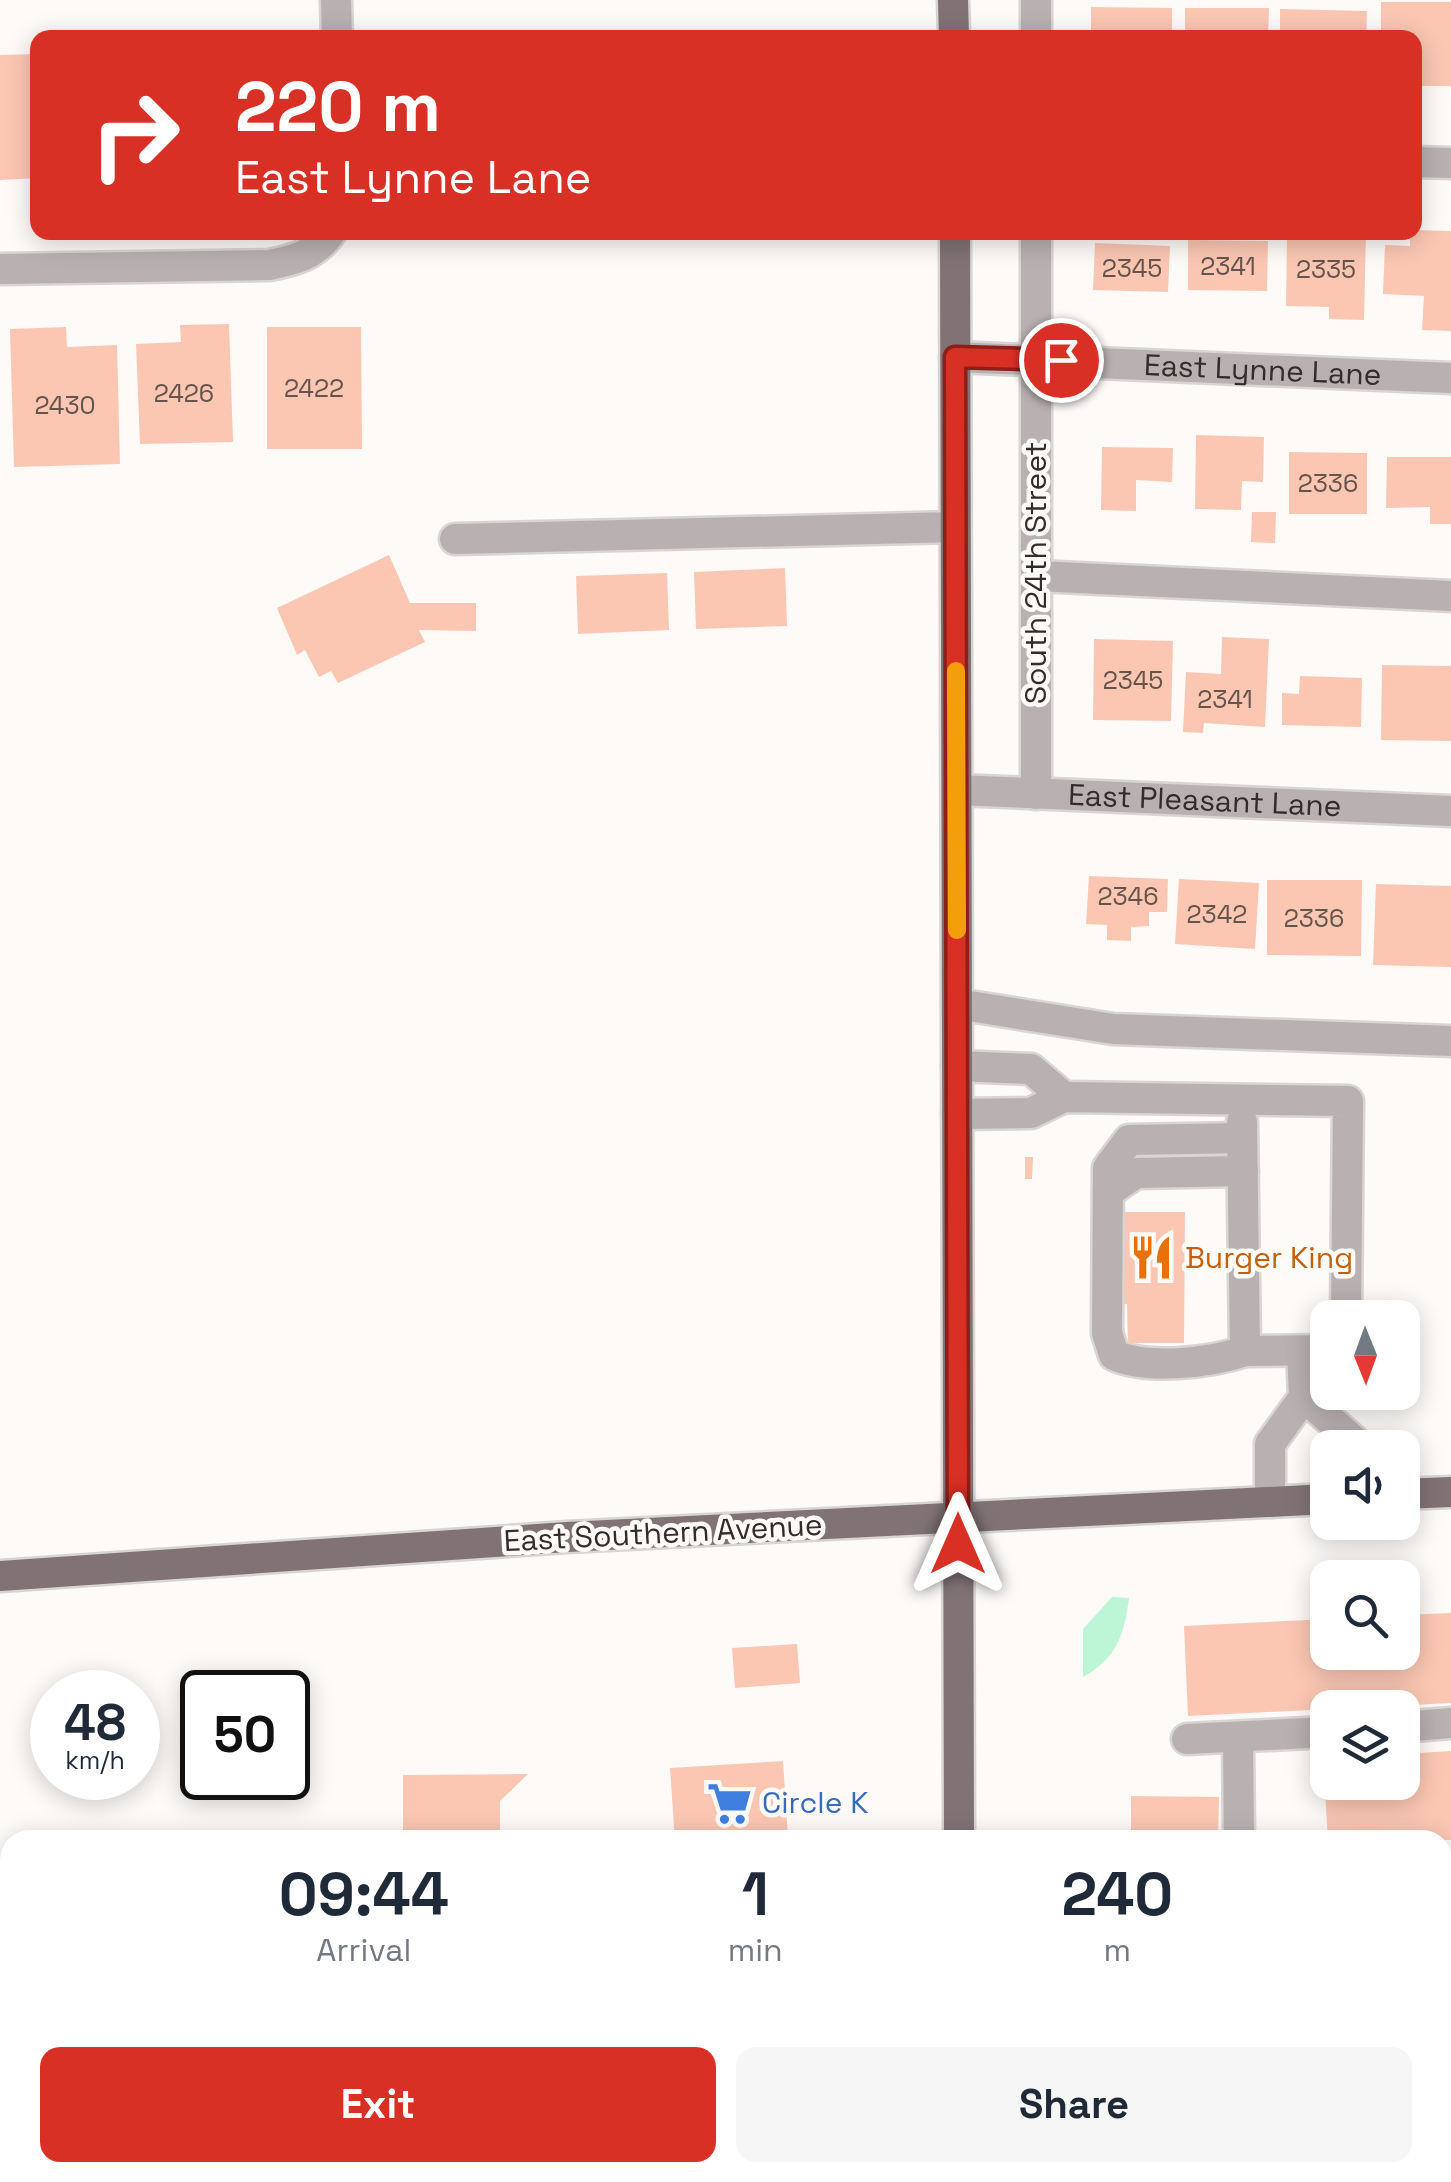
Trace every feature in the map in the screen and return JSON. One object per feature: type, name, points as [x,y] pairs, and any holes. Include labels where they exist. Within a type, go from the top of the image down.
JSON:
[{"type":"main road","points":[[954,0],[954,30]]},
{"type":"main road","points":[[954,240],[959,1830]]},
{"type":"main road","points":[[1420,1493],[1451,1492]]},
{"type":"main road","name":"East Southern Avenue","points":[[0,1576],[586,1536],[1310,1500]]},
{"type":"street","points":[[336,0],[337,30]]},
{"type":"street","points":[[1036,0],[1036,30]]},
{"type":"street","points":[[1422,162],[1451,164]]},
{"type":"street","points":[[0,269],[269,265],[300,259],[326,240]]},
{"type":"street","name":"South 24th Street","points":[[1036,240],[1036,794]]},
{"type":"street","name":"East Lynne Lane","points":[[955,357],[1451,378]]},
{"type":"street","points":[[455,538],[955,527]]},
{"type":"street","points":[[1036,576],[1451,596]]},
{"type":"street","name":"East Pleasant Lane","points":[[957,790],[1451,811]]},
{"type":"street","points":[[957,1004],[1113,1029],[1451,1041]]},
{"type":"street","points":[[957,1066],[1031,1069],[1064,1097]]},
{"type":"street","points":[[958,1114],[1031,1114],[1064,1097],[1348,1102],[1346,1300]]},
{"type":"street","points":[[1242,1100],[1245,1351]]},
{"type":"street","points":[[1242,1138],[1129,1140],[1108,1168],[1107,1333],[1114,1355],[1132,1363],[1220,1360],[1245,1351],[1310,1350]]},
{"type":"street","points":[[1108,1192],[1136,1173],[1242,1172]]},
{"type":"street","points":[[1270,1502],[1270,1444],[1304,1397],[1310,1371]]},
{"type":"street","points":[[1304,1397],[1341,1430]]},
{"type":"street","points":[[1420,1726],[1451,1724]]},
{"type":"street","points":[[1187,1739],[1310,1733]]},
{"type":"street","points":[[1238,1738],[1239,1830]]},
{"type":"green space","points":[[1112,1597],[1129,1598],[1121,1634],[1104,1662],[1083,1677],[1083,1629]]},
{"type":"building","points":[[1381,2],[1451,2],[1451,86],[1422,86],[1422,30],[1381,30]]},
{"type":"building","points":[[1091,7],[1172,8],[1172,30],[1091,30]]},
{"type":"building","points":[[1185,8],[1269,8],[1268,30],[1185,30]]},
{"type":"building","points":[[1280,9],[1367,11],[1366,30],[1280,30]]},
{"type":"building","points":[[30,54],[30,178],[0,180],[0,55]]},
{"type":"building","points":[[1422,230],[1451,231],[1451,331],[1422,330],[1424,296],[1383,294],[1385,245],[1410,246],[1410,240],[1422,240]]},
{"type":"building","points":[[1188,240],[1268,241],[1267,291],[1188,290]]},
{"type":"building","points":[[1287,240],[1366,240],[1364,320],[1329,319],[1329,307],[1286,306]]},
{"type":"building","points":[[1095,243],[1170,246],[1168,292],[1093,290]]},
{"type":"building","points":[[229,324],[233,442],[140,444],[136,344],[181,342],[180,325]]},
{"type":"building","points":[[66,327],[67,347],[117,345],[120,464],[14,467],[10,329]]},
{"type":"building","points":[[267,327],[361,327],[362,449],[267,449]]},
{"type":"building","points":[[1196,435],[1264,437],[1263,482],[1242,481],[1241,510],[1195,509]]},
{"type":"building","points":[[1102,447],[1173,448],[1172,482],[1136,480],[1136,511],[1101,510]]},
{"type":"building","points":[[1289,452],[1367,453],[1367,514],[1289,514]]},
{"type":"building","points":[[1387,457],[1451,457],[1451,524],[1430,524],[1430,507],[1386,508]]},
{"type":"building","points":[[1252,512],[1276,512],[1275,543],[1251,542]]},
{"type":"building","points":[[389,555],[410,603],[476,603],[476,631],[419,630],[425,642],[338,683],[331,671],[319,677],[305,650],[297,655],[277,608]]},
{"type":"building","points":[[785,568],[787,626],[696,629],[694,572]]},
{"type":"building","points":[[667,573],[669,630],[578,634],[576,576]]},
{"type":"building","points":[[1222,637],[1269,639],[1265,727],[1204,723],[1203,733],[1183,732],[1186,672],[1221,674]]},
{"type":"building","points":[[1094,639],[1173,641],[1171,721],[1093,720]]},
{"type":"building","points":[[1382,665],[1451,666],[1451,741],[1381,740]]},
{"type":"building","points":[[1300,676],[1362,678],[1361,727],[1282,725],[1282,693],[1299,694]]},
{"type":"building","points":[[1089,876],[1168,879],[1167,912],[1149,912],[1149,926],[1131,927],[1131,941],[1107,940],[1107,925],[1086,924]]},
{"type":"building","points":[[1179,879],[1259,883],[1255,949],[1175,944]]},
{"type":"building","points":[[1267,880],[1362,880],[1361,956],[1267,955]]},
{"type":"building","points":[[1376,884],[1451,886],[1451,967],[1373,965]]},
{"type":"building","points":[[1025,1157],[1033,1157],[1032,1179],[1025,1179]]},
{"type":"building","name":"Burger King","points":[[1120,1212],[1185,1212],[1184,1343],[1128,1343],[1127,1304],[1119,1304]]},
{"type":"building","points":[[1451,1613],[1451,1703],[1420,1705],[1420,1690],[1310,1690],[1310,1710],[1188,1716],[1184,1626],[1310,1620],[1310,1670],[1420,1670],[1420,1614]]},
{"type":"building","points":[[797,1644],[800,1683],[735,1688],[732,1648]]},
{"type":"building","points":[[1451,1751],[1451,1830],[1327,1830],[1326,1800],[1420,1800],[1420,1753]]},
{"type":"building","name":"Circle K","points":[[783,1761],[788,1830],[674,1830],[670,1768]]},
{"type":"building","points":[[528,1774],[500,1801],[500,1830],[403,1830],[403,1775]]},
{"type":"building","points":[[1131,1796],[1219,1797],[1218,1830],[1131,1830]]},
{"type":"slow traffic","points":[[956,671],[957,930]]},
{"type":"place","name":"Burger King","points":[[1152,1258]]},
{"type":"place","name":"Circle K","points":[[729,1803]]},
{"type":"route","points":[[958,1544],[955,357],[1061,360]]}]
